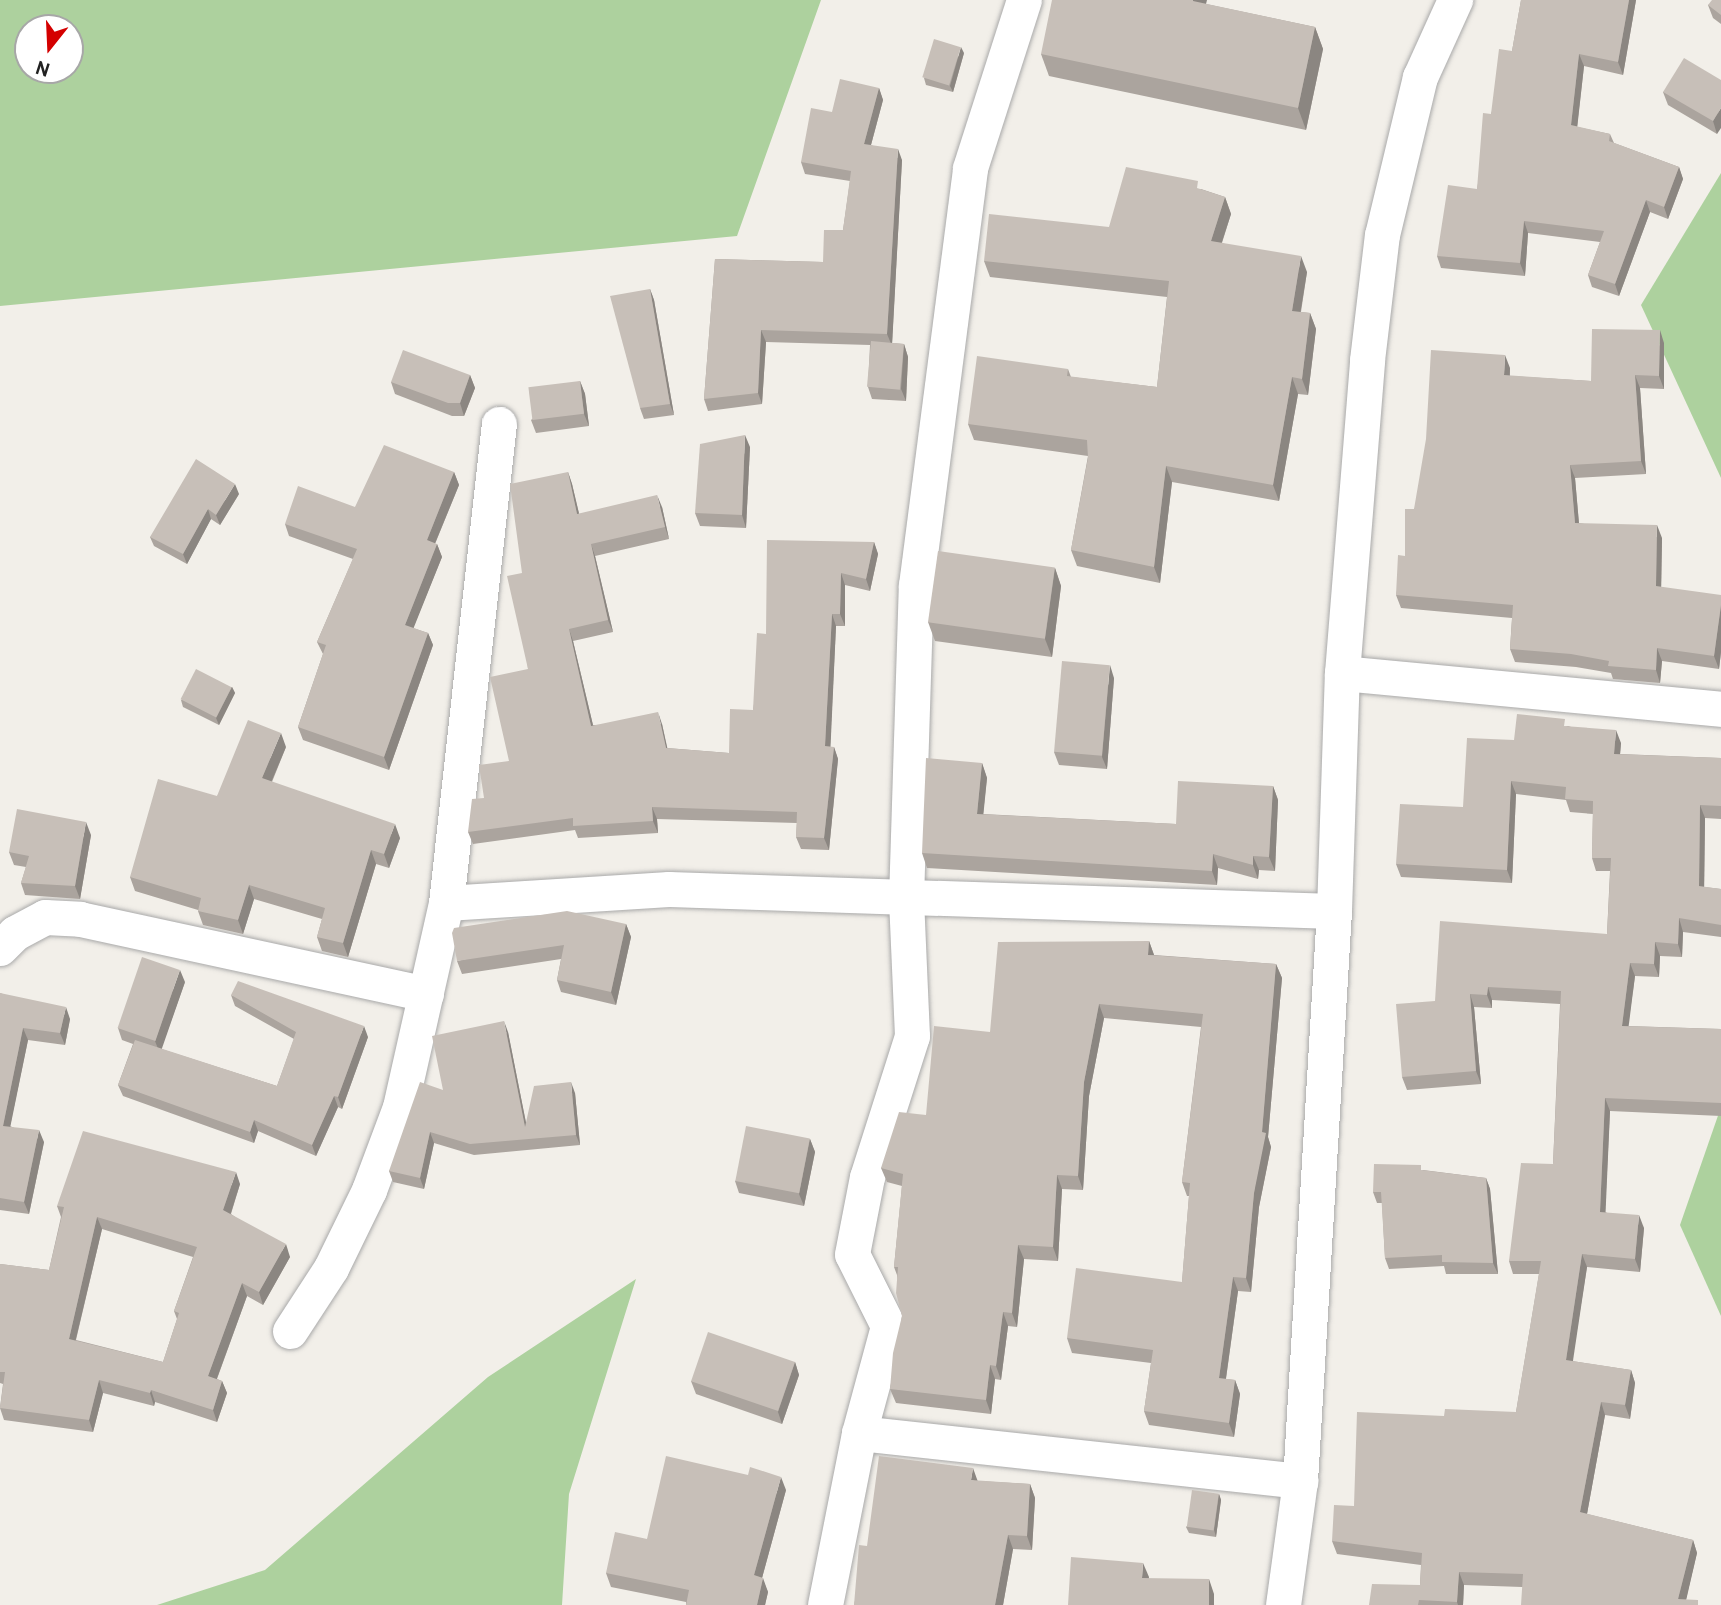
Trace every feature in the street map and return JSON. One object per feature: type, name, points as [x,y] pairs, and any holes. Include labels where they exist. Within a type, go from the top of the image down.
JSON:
[{"type":"street","points":[[825,1605],[859,1433],[888,1326],[852,1254],[867,1177],[912,1036],[906,899],[916,585],[970,168],[1024,0]]},
{"type":"street","points":[[1283,1605],[1300,1481],[1334,911],[1342,673],[1382,235],[1420,78],[1455,0]]},
{"type":"street","points":[[290,1331],[331,1268],[369,1190],[400,1107],[446,903],[499,424]]},
{"type":"street","points":[[1342,673],[1721,709]]},
{"type":"street","points":[[446,903],[669,889],[906,899],[1334,911]]},
{"type":"street","points":[[5,936],[45,917],[80,919],[426,994]]},
{"type":"street","points":[[859,1433],[1300,1481]]},
{"type":"green space","points":[[0,0],[821,0],[737,236],[0,306]]},
{"type":"green space","points":[[1721,173],[1721,478],[1641,305]]},
{"type":"green space","points":[[1721,1107],[1721,1316],[1680,1225]]},
{"type":"green space","points":[[636,1279],[569,1494],[562,1605],[157,1605],[265,1570],[488,1377]]},
{"type":"building","points":[[1052,0],[1193,0],[1315,27],[1298,108],[1041,54]]},
{"type":"building","points":[[1521,0],[1629,0],[1618,62],[1579,54],[1571,125],[1610,134],[1609,141],[1679,167],[1664,207],[1646,200],[1615,284],[1588,275],[1604,231],[1524,221],[1520,263],[1437,256],[1448,185],[1477,189],[1483,113],[1491,114],[1499,49],[1512,51]]},
{"type":"building","points":[[1712,0],[1721,0],[1721,15],[1708,5]]},
{"type":"building","points":[[934,39],[961,47],[949,85],[922,77]]},
{"type":"building","points":[[1684,58],[1721,80],[1721,108],[1713,121],[1663,92]]},
{"type":"building","points":[[840,79],[879,88],[864,144],[898,149],[887,334],[761,330],[758,393],[704,399],[715,259],[823,262],[824,230],[843,230],[851,171],[801,162],[811,108],[832,112]]},
{"type":"building","points":[[1126,167],[1198,181],[1197,188],[1225,197],[1211,241],[1301,256],[1292,311],[1310,313],[1302,379],[1292,377],[1273,485],[1166,466],[1154,567],[1071,550],[1088,458],[1087,440],[968,424],[977,356],[1068,369],[1067,376],[1157,387],[1169,281],[984,261],[989,214],[1109,227]]},
{"type":"building","points":[[650,289],[670,404],[640,408],[610,296]]},
{"type":"building","points":[[1592,329],[1660,330],[1659,376],[1635,375],[1641,461],[1570,465],[1575,523],[1657,525],[1656,586],[1721,595],[1714,656],[1657,648],[1656,670],[1608,666],[1609,661],[1571,654],[1510,649],[1513,605],[1396,595],[1398,555],[1405,556],[1405,509],[1414,509],[1426,439],[1431,350],[1505,355],[1504,375],[1591,381]]},
{"type":"building","points":[[871,341],[904,344],[900,390],[867,387]]},
{"type":"building","points":[[403,350],[470,375],[460,403],[448,403],[391,382]]},
{"type":"building","points":[[580,381],[584,414],[532,420],[528,387]]},
{"type":"building","points":[[745,435],[742,515],[695,513],[700,444]]},
{"type":"building","points":[[384,445],[454,472],[427,540],[437,544],[405,625],[428,633],[384,757],[298,727],[326,645],[317,642],[357,549],[285,524],[298,486],[355,507]]},
{"type":"building","points":[[196,459],[235,484],[216,515],[208,509],[183,554],[150,537]]},
{"type":"building","points":[[568,472],[577,514],[657,495],[665,527],[591,544],[608,620],[569,629],[591,726],[658,712],[666,748],[729,753],[730,709],[753,710],[757,633],[766,634],[767,540],[874,542],[866,579],[841,573],[840,614],[832,614],[825,746],[834,747],[824,838],[796,837],[797,812],[652,807],[653,821],[573,826],[573,818],[468,832],[472,799],[484,798],[479,765],[509,761],[490,677],[528,669],[507,576],[522,573],[510,484]]},
{"type":"building","points":[[938,551],[1055,567],[1045,639],[928,622]]},
{"type":"building","points":[[1062,661],[1110,665],[1102,756],[1054,752]]},
{"type":"building","points":[[196,669],[232,687],[216,717],[181,699]]},
{"type":"building","points":[[1517,714],[1565,719],[1564,726],[1616,730],[1614,754],[1721,758],[1721,806],[1700,805],[1699,886],[1721,889],[1721,925],[1679,918],[1678,944],[1655,942],[1654,964],[1630,963],[1622,1026],[1721,1029],[1721,1103],[1605,1098],[1600,1212],[1639,1215],[1635,1259],[1582,1254],[1566,1360],[1631,1370],[1625,1405],[1601,1402],[1580,1512],[1693,1540],[1678,1599],[1698,1600],[1698,1605],[1521,1605],[1523,1574],[1459,1572],[1457,1602],[1419,1600],[1418,1605],[1369,1605],[1372,1584],[1420,1585],[1422,1553],[1332,1541],[1334,1505],[1354,1506],[1357,1412],[1444,1416],[1445,1409],[1516,1412],[1541,1261],[1509,1261],[1521,1163],[1553,1164],[1561,991],[1488,987],[1487,995],[1470,994],[1476,1071],[1402,1077],[1396,1004],[1435,1001],[1440,921],[1607,934],[1611,858],[1592,858],[1593,801],[1565,799],[1566,787],[1511,781],[1507,870],[1396,864],[1400,804],[1463,807],[1467,738],[1514,740]]},
{"type":"building","points":[[248,720],[281,733],[262,778],[395,824],[384,854],[371,850],[343,943],[317,937],[325,908],[249,885],[238,920],[198,911],[201,898],[130,877],[158,779],[217,796]]},
{"type":"building","points":[[926,758],[982,763],[977,814],[1176,824],[1178,781],[1273,786],[1269,857],[1253,856],[1253,865],[1213,854],[1212,871],[922,853]]},
{"type":"building","points":[[17,809],[86,822],[75,886],[21,883],[29,856],[9,852]]},
{"type":"building","points":[[567,911],[626,924],[611,992],[557,980],[564,945],[457,961],[452,933],[454,928]]},
{"type":"building","points":[[1149,941],[1148,955],[1276,964],[1262,1132],[1266,1133],[1254,1193],[1246,1278],[1233,1277],[1219,1378],[1235,1380],[1229,1423],[1144,1411],[1153,1350],[1067,1338],[1076,1268],[1182,1282],[1190,1183],[1182,1182],[1203,1014],[1099,1004],[1084,1082],[1078,1176],[1057,1175],[1053,1247],[1018,1245],[1012,1313],[1003,1312],[996,1366],[990,1365],[986,1400],[890,1389],[893,1353],[902,1316],[896,1293],[898,1267],[894,1267],[903,1174],[881,1168],[899,1112],[926,1115],[934,1026],[990,1032],[998,942]]},
{"type":"building","points":[[142,957],[180,970],[155,1041],[118,1028]]},
{"type":"building","points":[[238,981],[364,1026],[338,1097],[334,1096],[312,1145],[254,1120],[250,1132],[118,1085],[135,1040],[277,1086],[296,1032],[231,995]]},
{"type":"building","points":[[0,993],[66,1007],[60,1033],[23,1028],[3,1126],[39,1130],[24,1202],[0,1198]]},
{"type":"building","points":[[504,1021],[525,1127],[534,1086],[571,1082],[576,1135],[470,1144],[430,1132],[420,1178],[389,1171],[420,1082],[443,1090],[432,1036]]},
{"type":"building","points":[[746,1126],[810,1138],[799,1193],[735,1181]]},
{"type":"building","points":[[83,1131],[236,1172],[223,1210],[286,1244],[259,1292],[242,1283],[208,1376],[222,1381],[213,1410],[151,1390],[150,1393],[99,1380],[89,1420],[0,1408],[5,1372],[0,1372],[0,1264],[49,1270],[64,1207],[57,1206]],"holes":[[[97,1217],[197,1247],[174,1311],[179,1313],[163,1362],[69,1339]]]},
{"type":"building","points":[[1374,1164],[1421,1165],[1421,1170],[1486,1178],[1493,1263],[1442,1262],[1442,1255],[1385,1258],[1381,1192],[1373,1192]]},
{"type":"building","points":[[708,1332],[795,1362],[778,1411],[691,1381]]},
{"type":"building","points":[[666,1456],[748,1475],[750,1467],[781,1477],[754,1575],[763,1578],[757,1605],[686,1605],[689,1590],[606,1573],[615,1532],[647,1539]]},
{"type":"building","points":[[879,1456],[973,1468],[971,1480],[1030,1484],[1027,1536],[1008,1535],[995,1605],[854,1605],[859,1545],[867,1546]]},
{"type":"building","points":[[1192,1490],[1219,1494],[1214,1530],[1187,1527]]},
{"type":"building","points":[[1071,1557],[1143,1563],[1142,1578],[1209,1579],[1209,1605],[1068,1605]]}]
